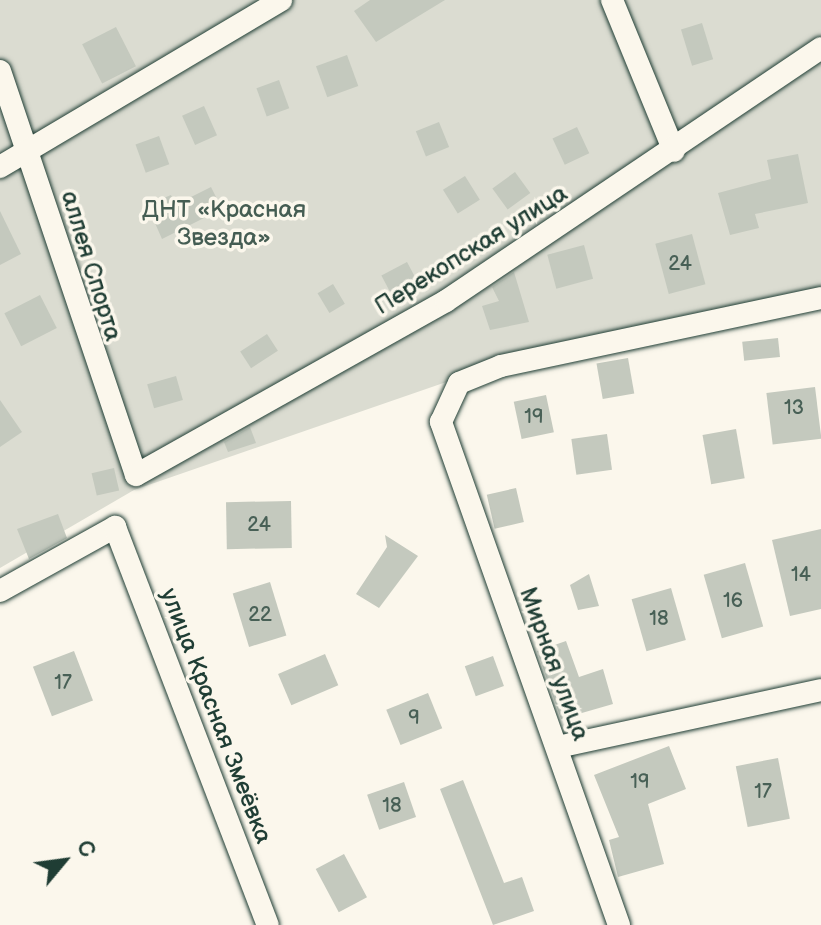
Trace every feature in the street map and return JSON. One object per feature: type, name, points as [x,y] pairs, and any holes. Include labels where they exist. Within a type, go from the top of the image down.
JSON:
[{"type":"street","points":[[0,167],[281,0]]},
{"type":"street","points":[[612,0],[674,151]]},
{"type":"street","name":"Перекопская улица","points":[[136,475],[446,301],[674,151],[821,48]]},
{"type":"street","name":"аллея Спорта","points":[[0,71],[136,475]]},
{"type":"street","name":"Мирная улица","points":[[619,925],[441,422],[459,383],[501,366],[821,298]]},
{"type":"street","name":"улица Красная Змеёвка","points":[[0,591],[115,527],[268,925]]},
{"type":"street","points":[[558,747],[821,690]]},
{"type":"green space","name":"ДНТ «Красная Звезда»","points":[[0,0],[821,0],[821,288],[455,379],[134,490],[0,568]]},
{"type":"building","points":[[370,0],[445,0],[376,42],[354,11]]},
{"type":"building","points":[[702,23],[713,59],[692,66],[681,29]]},
{"type":"building","points":[[116,27],[136,66],[102,83],[82,44]]},
{"type":"building","points":[[347,55],[358,86],[327,97],[316,66]]},
{"type":"building","points":[[279,80],[289,108],[267,116],[256,88]]},
{"type":"building","points":[[204,106],[217,135],[195,145],[182,116]]},
{"type":"building","points":[[439,122],[449,147],[426,156],[416,131]]},
{"type":"building","points":[[577,127],[589,153],[565,165],[553,138]]},
{"type":"building","points":[[159,136],[169,164],[146,173],[136,145]]},
{"type":"building","points":[[798,154],[808,203],[755,214],[759,228],[730,235],[718,193],[771,179],[767,160]]},
{"type":"building","points":[[515,172],[530,193],[508,209],[492,188]]},
{"type":"building","points":[[465,176],[480,200],[458,214],[443,190]]},
{"type":"building","points":[[211,187],[222,209],[162,239],[147,205],[171,195],[175,205]]},
{"type":"building","points":[[0,211],[21,254],[0,265]]},
{"type":"building","points":[[692,234],[705,284],[669,294],[655,244]]},
{"type":"building","points":[[584,245],[593,279],[556,289],[547,255]]},
{"type":"building","points":[[407,262],[420,286],[394,299],[381,276]]},
{"type":"building","points":[[514,272],[529,322],[490,330],[482,306],[499,301],[492,287]]},
{"type":"building","points":[[333,284],[345,304],[329,313],[318,293]]},
{"type":"building","points":[[40,295],[57,328],[21,346],[4,313]]},
{"type":"building","points":[[267,334],[278,351],[251,368],[240,351]]},
{"type":"building","points":[[778,338],[780,357],[744,361],[742,342]]},
{"type":"building","points":[[628,358],[634,393],[603,399],[596,364]]},
{"type":"building","points":[[176,376],[183,400],[154,408],[147,384]]},
{"type":"building","points":[[815,387],[821,439],[773,445],[766,393]]},
{"type":"building","points":[[546,395],[554,432],[522,439],[514,402]]},
{"type":"building","points":[[0,400],[22,432],[0,447]]},
{"type":"building","points":[[250,427],[256,443],[228,452],[224,442]]},
{"type":"building","points":[[736,429],[745,478],[711,484],[703,435]]},
{"type":"building","points":[[607,434],[612,470],[576,475],[571,439]]},
{"type":"building","points":[[114,468],[119,490],[97,496],[92,473]]},
{"type":"building","points":[[516,488],[524,522],[495,529],[487,495]]},
{"type":"building","points":[[291,501],[292,548],[227,549],[226,502]]},
{"type":"building","points":[[58,514],[67,538],[29,559],[17,529]]},
{"type":"building","points":[[821,529],[821,609],[790,616],[772,540]]},
{"type":"building","points":[[385,535],[418,556],[379,608],[356,594],[387,547]]},
{"type":"building","points":[[745,563],[763,626],[722,638],[704,575]]},
{"type":"building","points":[[589,574],[599,606],[578,610],[570,585]]},
{"type":"building","points":[[270,582],[286,636],[249,647],[233,593]]},
{"type":"building","points":[[671,588],[686,640],[646,651],[632,599]]},
{"type":"building","points":[[566,641],[579,677],[603,669],[613,704],[561,719],[537,651]]},
{"type":"building","points":[[74,651],[93,700],[52,716],[33,667]]},
{"type":"building","points":[[325,654],[338,685],[291,705],[278,674]]},
{"type":"building","points":[[493,656],[504,686],[476,696],[465,666]]},
{"type":"building","points":[[428,693],[442,728],[401,745],[386,710]]},
{"type":"building","points":[[669,746],[686,789],[648,804],[664,864],[618,877],[609,840],[619,837],[594,775]]},
{"type":"building","points":[[778,758],[790,819],[748,827],[736,766]]},
{"type":"building","points":[[463,780],[504,883],[522,877],[534,911],[493,925],[440,789]]},
{"type":"building","points":[[404,782],[416,817],[379,830],[367,795]]},
{"type":"building","points":[[344,854],[367,897],[339,912],[316,869]]}]
